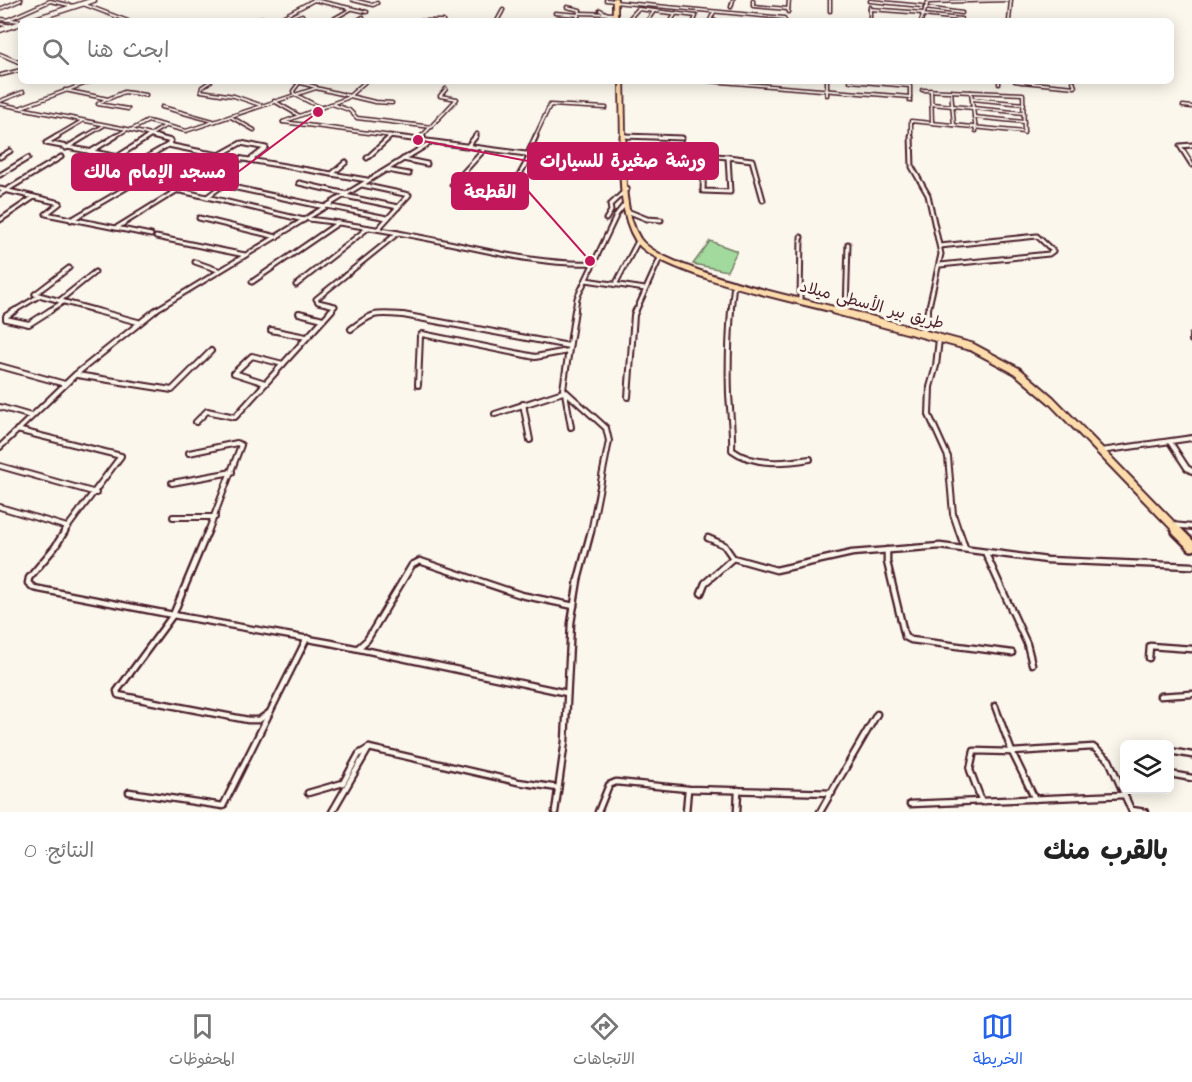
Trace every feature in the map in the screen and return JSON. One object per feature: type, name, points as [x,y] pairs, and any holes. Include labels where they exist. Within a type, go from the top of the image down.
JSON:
[{"type":"main road","points":[[615,1],[615,18]]},
{"type":"main road","name":"طريق بير الأسطى ميلاد","points":[[622,84],[627,211],[630,226],[639,241],[660,258],[691,271],[940,336],[981,350],[1017,372],[1051,400],[1192,546]]},
{"type":"street","points":[[0,9],[21,0]]},
{"type":"street","points":[[7,20],[51,0],[75,6]]},
{"type":"street","points":[[38,18],[94,0]]},
{"type":"street","points":[[281,18],[314,0],[367,12]]},
{"type":"street","points":[[352,0],[374,5],[378,3]]},
{"type":"street","points":[[606,0],[783,18]]},
{"type":"street","points":[[731,8],[733,0]]},
{"type":"street","points":[[753,0],[753,6],[788,10],[789,0]]},
{"type":"street","points":[[769,8],[770,0]]},
{"type":"street","points":[[830,0],[830,11]]},
{"type":"street","points":[[913,5],[914,0]]},
{"type":"street","points":[[921,18],[924,7],[928,2],[1009,0],[1010,18]]},
{"type":"street","points":[[870,18],[870,1],[962,12],[961,18]]},
{"type":"street","points":[[83,4],[121,18]]},
{"type":"street","points":[[567,8],[579,9],[577,18]]},
{"type":"street","points":[[336,18],[352,9]]},
{"type":"street","points":[[629,18],[636,9],[696,16],[695,18]]},
{"type":"street","points":[[870,9],[948,18]]},
{"type":"street","points":[[499,18],[503,10]]},
{"type":"street","points":[[600,10],[608,14],[609,18]]},
{"type":"street","points":[[649,18],[654,11]]},
{"type":"street","points":[[711,18],[714,12]]},
{"type":"street","points":[[555,13],[615,14]]},
{"type":"street","points":[[672,18],[676,13]]},
{"type":"street","points":[[294,18],[302,15]]},
{"type":"street","points":[[0,19],[18,22]]},
{"type":"street","points":[[0,24],[14,26]]},
{"type":"street","points":[[0,30],[18,24]]},
{"type":"street","points":[[0,54],[18,62]]},
{"type":"street","points":[[1,75],[18,71]]},
{"type":"street","points":[[20,108],[83,84]]},
{"type":"street","points":[[207,84],[202,87],[201,91],[234,96],[262,106]]},
{"type":"street","points":[[294,94],[293,91],[298,84]]},
{"type":"street","points":[[304,84],[350,96],[392,103]]},
{"type":"street","points":[[363,84],[350,96],[283,123],[625,167]]},
{"type":"street","points":[[752,84],[910,97]]},
{"type":"street","points":[[826,95],[827,84]]},
{"type":"street","points":[[886,84],[910,86],[910,101]]},
{"type":"street","points":[[1022,84],[1023,88]]},
{"type":"street","points":[[1043,84],[1075,87],[1074,84]]},
{"type":"street","points":[[90,152],[146,121],[186,131],[316,88]]},
{"type":"street","points":[[419,141],[458,99],[440,96],[446,89]]},
{"type":"street","points":[[65,90],[106,98]]},
{"type":"street","points":[[922,90],[1023,94],[1024,104],[1024,132],[911,121],[912,165],[928,195],[940,246],[940,265],[923,332]]},
{"type":"street","points":[[931,90],[932,122]]},
{"type":"street","points":[[951,91],[954,125]]},
{"type":"street","points":[[0,102],[23,92]]},
{"type":"street","points":[[128,109],[98,104],[106,98],[124,92],[146,95]]},
{"type":"street","points":[[971,92],[975,129]]},
{"type":"street","points":[[294,94],[321,108]]},
{"type":"street","points":[[972,99],[1024,104]]},
{"type":"street","points":[[274,101],[299,116]]},
{"type":"street","points":[[0,102],[171,141],[141,161],[46,144],[83,121]]},
{"type":"street","points":[[332,104],[349,110],[357,118],[432,127]]},
{"type":"street","points":[[932,104],[1024,113]]},
{"type":"street","points":[[484,150],[452,185],[504,194],[520,174],[550,105],[606,108]]},
{"type":"street","points":[[1183,106],[1192,107]]},
{"type":"street","points":[[162,107],[213,121]]},
{"type":"street","points":[[230,116],[254,130]]},
{"type":"street","points":[[974,117],[1024,122]]},
{"type":"street","points":[[66,148],[104,125]]},
{"type":"street","points":[[116,157],[165,126]]},
{"type":"street","points":[[466,148],[477,134]]},
{"type":"street","points":[[624,136],[682,138]]},
{"type":"street","points":[[367,158],[391,137]]},
{"type":"street","points":[[220,155],[241,143],[265,148],[250,160]]},
{"type":"street","points":[[0,447],[76,374],[138,322],[430,143]]},
{"type":"street","points":[[168,145],[368,180]]},
{"type":"street","points":[[1192,145],[1180,146],[1192,165]]},
{"type":"street","points":[[0,157],[10,151]]},
{"type":"street","points":[[625,152],[704,155],[752,160],[763,200]]},
{"type":"street","points":[[71,220],[138,181],[208,153]]},
{"type":"street","points":[[704,155],[702,190],[706,192],[731,192],[728,157]]},
{"type":"street","points":[[1186,156],[1192,156]]},
{"type":"street","points":[[0,194],[61,157]]},
{"type":"street","points":[[0,175],[28,158]]},
{"type":"street","points":[[116,229],[178,191],[242,159]]},
{"type":"street","points":[[403,159],[427,164]]},
{"type":"street","points":[[331,174],[346,162]]},
{"type":"street","points":[[386,169],[409,174]]},
{"type":"street","points":[[201,180],[387,218]]},
{"type":"street","points":[[138,181],[306,219],[398,233],[517,257],[595,262]]},
{"type":"street","points":[[299,183],[398,207]]},
{"type":"street","points":[[206,197],[223,185]]},
{"type":"street","points":[[361,185],[408,194],[377,230]]},
{"type":"street","points":[[0,189],[60,203],[46,214],[151,236]]},
{"type":"street","points":[[606,219],[611,211],[610,205],[627,189]]},
{"type":"street","points":[[0,220],[35,197]]},
{"type":"street","points":[[571,427],[564,392],[574,310],[616,214],[627,201]]},
{"type":"street","points":[[627,211],[636,213],[643,219],[661,220]]},
{"type":"street","points":[[199,218],[277,237]]},
{"type":"street","points":[[252,282],[339,223]]},
{"type":"street","points":[[296,285],[368,228]]},
{"type":"street","points":[[196,422],[207,411],[235,417],[335,306],[316,299],[398,233]]},
{"type":"street","points":[[940,246],[1037,236],[1053,251],[1049,254],[940,265]]},
{"type":"street","points":[[156,237],[245,255]]},
{"type":"street","points":[[800,300],[801,237]]},
{"type":"street","points":[[615,285],[639,241]]},
{"type":"street","points":[[846,312],[848,244]]},
{"type":"street","points":[[628,397],[634,315],[660,258]]},
{"type":"street","points":[[195,262],[219,271]]},
{"type":"street","points":[[69,268],[35,294],[138,322]]},
{"type":"street","points":[[39,296],[6,318],[29,324],[61,302],[95,272]]},
{"type":"street","points":[[586,280],[645,289]]},
{"type":"street","points":[[734,282],[729,344],[732,450],[739,456],[750,460],[810,459]]},
{"type":"street","points":[[299,313],[323,319]]},
{"type":"street","points":[[351,329],[367,317],[377,313],[403,315],[569,349]]},
{"type":"street","points":[[271,330],[306,338]]},
{"type":"street","points":[[418,385],[420,336],[422,334],[535,357],[569,349]]},
{"type":"street","points":[[940,336],[936,366],[930,387],[929,415],[948,457],[953,514],[965,549]]},
{"type":"street","points":[[76,374],[132,386],[142,385],[172,390],[211,351]]},
{"type":"street","points":[[265,382],[234,373],[251,356],[283,364]]},
{"type":"street","points":[[0,366],[66,384]]},
{"type":"street","points":[[495,414],[564,392]]},
{"type":"street","points":[[555,812],[565,741],[567,659],[574,606],[578,580],[589,543],[609,435],[601,422],[564,392]]},
{"type":"street","points":[[523,404],[530,440]]},
{"type":"street","points":[[0,407],[31,416]]},
{"type":"street","points":[[17,430],[121,456],[96,493],[29,578],[30,586],[173,615],[358,648],[567,693]]},
{"type":"street","points":[[1101,451],[1192,438]]},
{"type":"street","points":[[1170,442],[1186,468],[1192,471]]},
{"type":"street","points":[[189,453],[240,443],[241,447],[215,517],[173,615],[117,690],[118,695],[248,720],[259,720],[269,713]]},
{"type":"street","points":[[0,466],[96,493]]},
{"type":"street","points":[[172,483],[232,472]]},
{"type":"street","points":[[0,507],[67,527]]},
{"type":"street","points":[[173,517],[215,517]]},
{"type":"street","points":[[1173,525],[1192,527]]},
{"type":"street","points":[[708,538],[724,545],[733,558],[766,568],[780,569],[852,553],[940,546],[1099,564],[1151,563],[1192,567]]},
{"type":"street","points":[[887,550],[887,562],[905,637],[911,640],[1012,653]]},
{"type":"street","points":[[986,553],[1027,644],[1032,664]]},
{"type":"street","points":[[700,593],[705,583],[733,558]]},
{"type":"street","points":[[358,648],[367,640],[412,565],[420,561],[521,595],[574,606]]},
{"type":"street","points":[[129,792],[223,806],[307,638]]},
{"type":"street","points":[[1149,658],[1150,646],[1192,649]]},
{"type":"street","points":[[1160,696],[1192,694]]},
{"type":"street","points":[[995,706],[1012,752],[1035,799]]},
{"type":"street","points":[[820,812],[877,714]]},
{"type":"street","points":[[982,802],[970,774],[972,753],[1093,747],[1109,760],[1131,811],[1144,812]]},
{"type":"street","points":[[308,793],[343,783],[359,754],[369,748],[518,782],[558,788]]},
{"type":"street","points":[[332,812],[369,748]]},
{"type":"street","points":[[1174,753],[1192,755]]},
{"type":"street","points":[[1174,775],[1192,778]]},
{"type":"street","points":[[598,812],[609,785],[612,783],[688,789],[832,794]]},
{"type":"street","points":[[686,812],[688,789]]},
{"type":"street","points":[[737,812],[738,790]]},
{"type":"street","points":[[910,804],[1125,795]]},
{"type":"green space","points":[[710,241],[737,251],[727,271],[693,264]]},
{"type":"place","name":"مسجد الإمام مالك","points":[[318,112]]},
{"type":"place","name":"ورشة صغيرة للسيارات","points":[[418,140]]},
{"type":"place","name":"القطعة","points":[[590,261]]}]
